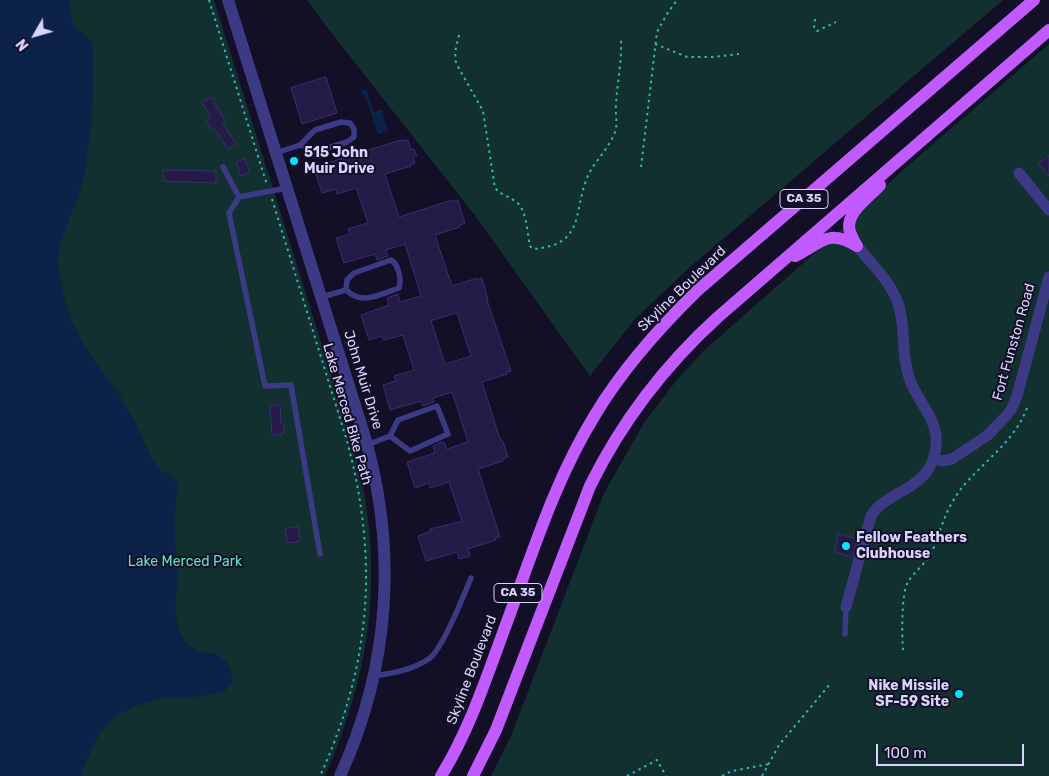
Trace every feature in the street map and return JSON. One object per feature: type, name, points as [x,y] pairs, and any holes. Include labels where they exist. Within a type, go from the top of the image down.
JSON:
[{"type":"main road","name":"Skyline Boulevard","points":[[441,776],[458,746],[472,713],[564,475],[594,416],[630,362],[659,328],[698,290],[1034,0]]},
{"type":"main road","name":"CA 35","points":[[473,776],[496,730],[587,493],[620,431],[642,398],[682,351],[718,316],[1049,30]]},
{"type":"main road","points":[[856,246],[850,231],[850,219],[854,212],[915,145]]},
{"type":"main road","points":[[779,263],[805,252],[829,237],[843,239],[856,246]]},
{"type":"street","name":"John Muir Drive","points":[[228,0],[367,445],[381,508],[385,564],[383,620],[374,676],[359,731],[340,776]]},
{"type":"street","points":[[1019,173],[1049,210]]},
{"type":"street","points":[[846,607],[870,516],[880,505],[924,475],[936,451],[933,425],[910,380],[898,305],[883,277],[856,246]]},
{"type":"street","name":"Fort Funston Road","points":[[933,459],[942,461],[952,459],[980,441],[1001,423],[1014,402],[1049,277]]},
{"type":"lane","points":[[276,153],[300,145],[315,130],[346,121],[354,129],[354,137],[347,142],[321,150],[300,145]]},
{"type":"lane","points":[[223,167],[239,197]]},
{"type":"lane","points":[[287,188],[239,197],[229,213],[266,386],[291,385],[320,554]]},
{"type":"lane","points":[[391,260],[395,262],[401,282],[399,288],[372,298],[362,299],[352,296],[346,290],[347,280],[354,274],[391,260]]},
{"type":"lane","points":[[321,298],[346,290]]},
{"type":"lane","points":[[367,445],[390,436],[398,420],[437,406],[448,434],[410,451],[390,436]]},
{"type":"lane","points":[[374,676],[396,673],[432,657],[457,613],[471,578]]},
{"type":"lane","points":[[845,634],[846,607]]},
{"type":"path","points":[[209,0],[268,186]]},
{"type":"path","points":[[641,167],[657,32],[677,0]]},
{"type":"path","points":[[816,19],[813,25],[817,31],[836,22]]},
{"type":"path","points":[[459,35],[456,63],[483,111],[495,188],[500,194],[518,202],[522,209],[530,246],[533,249],[554,244],[568,236],[574,229],[588,176],[616,130],[617,90],[622,59],[621,40]]},
{"type":"path","points":[[655,44],[687,57],[740,54]]},
{"type":"path","name":"Lake Merced Bike Path","points":[[274,205],[350,451],[361,502],[366,547],[366,600],[360,654],[346,711],[320,776]]},
{"type":"path","points":[[903,650],[902,636],[907,584],[918,568],[931,555],[938,531],[951,503],[965,484],[991,458],[1022,422],[1027,408],[1014,402]]},
{"type":"path","points":[[762,776],[779,745],[831,683]]},
{"type":"path","points":[[628,776],[657,760],[666,776]]},
{"type":"path","points":[[722,776],[732,771],[768,764]]},
{"type":"green space","name":"Lake Merced Park","points":[[0,0],[214,0],[351,438],[362,482],[369,525],[370,609],[364,651],[355,692],[342,734],[325,776],[0,776]]},
{"type":"green space","points":[[307,0],[1003,0],[690,267],[635,319],[590,376],[477,218]]},
{"type":"green space","points":[[1049,44],[1049,776],[491,776],[511,736],[604,493],[644,423],[679,377],[709,346],[859,214],[904,169]]},
{"type":"water","points":[[0,0],[69,0],[75,28],[89,38],[93,45],[92,118],[85,173],[60,244],[58,261],[63,293],[71,320],[85,347],[119,394],[137,425],[152,459],[160,470],[172,476],[178,484],[174,525],[178,576],[175,609],[179,631],[186,643],[198,651],[216,654],[227,663],[233,676],[231,685],[223,692],[195,697],[165,698],[132,707],[114,718],[100,733],[80,776],[0,776]]},
{"type":"water","points":[[364,89],[364,91],[367,90],[374,112],[382,109],[388,131],[378,134],[365,95],[362,94],[361,90]]},
{"type":"building","points":[[326,77],[337,113],[302,124],[291,88]]},
{"type":"building","points":[[211,98],[226,122],[223,124],[236,144],[228,149],[215,129],[212,130],[206,120],[211,117],[202,103]]},
{"type":"building","points":[[402,140],[408,140],[411,150],[414,149],[417,156],[413,157],[415,163],[385,174],[399,217],[452,200],[453,202],[458,200],[465,223],[460,225],[460,227],[435,235],[452,286],[482,278],[487,300],[511,371],[482,382],[499,436],[508,457],[503,459],[503,461],[478,469],[500,537],[468,549],[470,556],[459,559],[457,552],[426,561],[418,536],[431,531],[430,529],[462,521],[449,482],[430,488],[429,483],[415,488],[407,462],[435,453],[433,446],[439,443],[444,442],[447,449],[468,442],[452,392],[433,398],[434,402],[423,406],[421,401],[390,410],[383,385],[396,381],[394,376],[414,370],[403,335],[384,340],[382,336],[369,340],[361,315],[389,305],[387,298],[398,294],[400,302],[421,296],[405,244],[386,250],[388,256],[377,260],[375,254],[344,263],[336,238],[350,234],[348,229],[368,223],[356,188],[337,194],[336,189],[322,193],[314,168],[343,158],[341,150],[352,147],[354,154]],"holes":[[[457,313],[471,356],[445,364],[431,321]]]},
{"type":"building","points":[[1049,156],[1049,176],[1039,164]]},
{"type":"building","points":[[245,159],[250,172],[241,176],[236,163]]},
{"type":"building","points":[[164,170],[216,171],[216,183],[164,181]]},
{"type":"building","points":[[280,405],[281,424],[284,424],[284,433],[282,435],[272,435],[270,406]]},
{"type":"building","points":[[298,527],[300,541],[288,543],[285,529]]},
{"type":"building","name":"Fellow Feathers Clubhouse","points":[[839,534],[857,539],[852,557],[835,552]]},
{"type":"place","name":"515 John Muir Drive","points":[[294,161]]},
{"type":"place","name":"Fellow Feathers Clubhouse","points":[[846,546]]},
{"type":"place","name":"Nike Missile SF-59 Site","points":[[959,694]]}]
